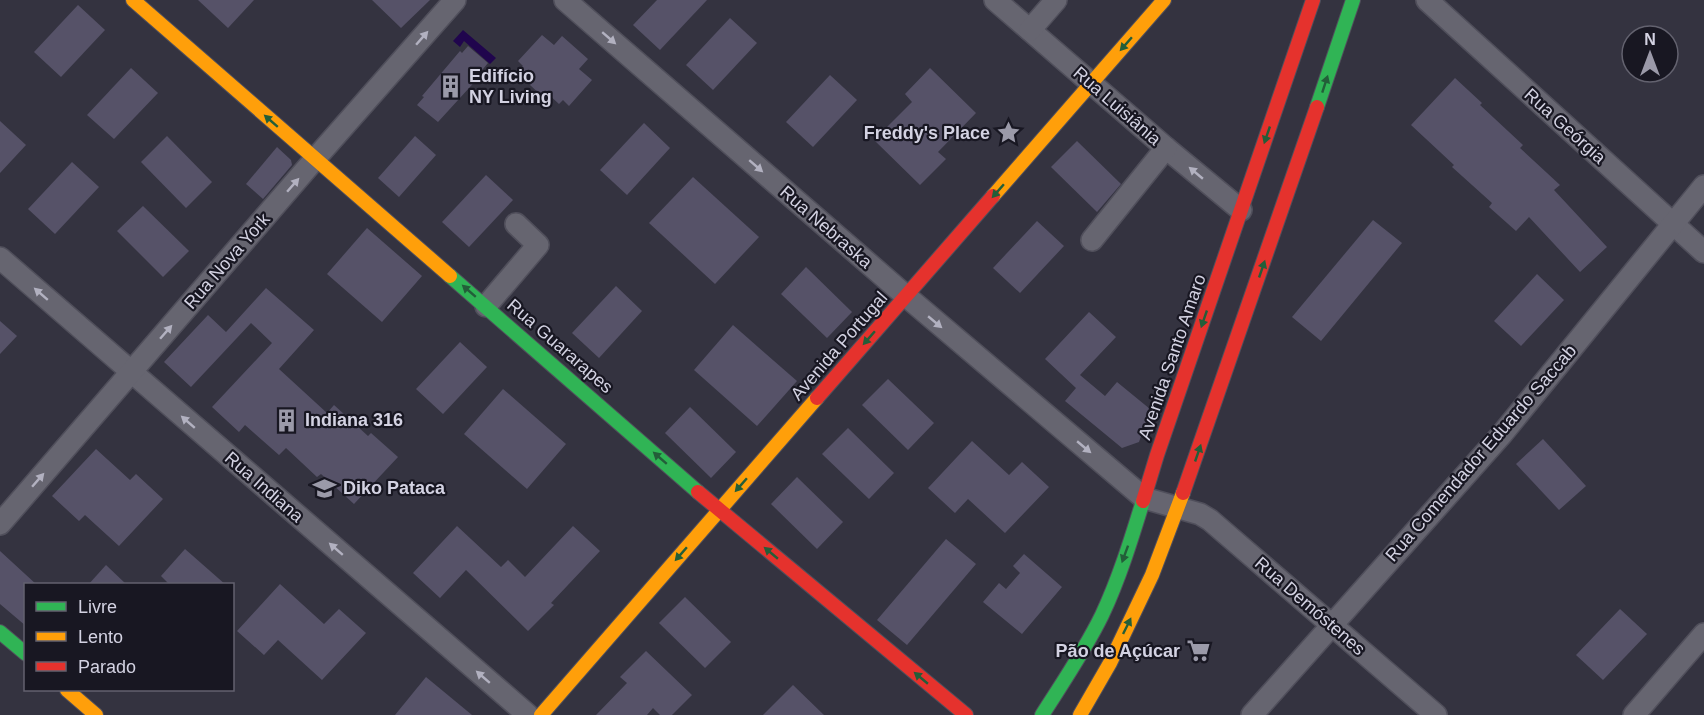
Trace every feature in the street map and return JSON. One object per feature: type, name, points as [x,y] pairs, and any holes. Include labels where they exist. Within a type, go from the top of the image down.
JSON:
[{"type":"street","name":"Rua Guararapes","points":[[133,0],[719,510],[966,715]]},
{"type":"street","name":"Rua Nova York","points":[[0,524],[455,0]]},
{"type":"street","name":"Rua Nebraska","points":[[565,0],[906,296],[1144,498],[1178,508]]},
{"type":"street","name":"Rua Luisiânia","points":[[995,0],[1241,210]]},
{"type":"street","points":[[1030,30],[1056,0]]},
{"type":"street","name":"Avenida Portugal","points":[[541,715],[1164,0]]},
{"type":"street","name":"Avenida Santo Amaro","points":[[1042,715],[1077,660],[1108,601],[1314,0]]},
{"type":"street","points":[[1080,715],[1110,663],[1152,575],[1178,508],[1353,0]]},
{"type":"street","name":"Rua Geórgia","points":[[1427,0],[1704,252]]},
{"type":"street","points":[[1092,240],[1166,148]]},
{"type":"street","name":"Rua Comendador Eduardo Saccab","points":[[1252,715],[1502,434],[1704,186]]},
{"type":"street","points":[[486,306],[538,245],[516,224]]},
{"type":"street","name":"Rua Indiana","points":[[0,258],[528,715]]},
{"type":"street","name":"Rua Demóstenes","points":[[1178,508],[1200,514],[1210,520],[1436,715]]},
{"type":"street","points":[[0,632],[24,652]]},
{"type":"street","points":[[1634,715],[1704,634]]},
{"type":"street","points":[[68,691],[96,715]]},
{"type":"shaded area","points":[[463,30],[496,58],[490,64],[464,41],[460,47],[453,41]]},
{"type":"building","points":[[198,0],[254,0],[228,28]]},
{"type":"building","points":[[372,0],[430,0],[401,28]]},
{"type":"building","points":[[657,0],[707,0],[660,50],[633,25]]},
{"type":"building","points":[[78,5],[105,30],[61,77],[34,52]]},
{"type":"building","points":[[730,18],[757,43],[713,90],[686,65]]},
{"type":"building","points":[[542,35],[554,45],[562,36],[588,59],[579,69],[592,80],[569,106],[563,100],[559,104],[547,93],[543,97],[530,85],[533,82],[519,70],[523,66],[518,61]]},
{"type":"building","name":"Edifício NY Living","points":[[468,46],[488,63],[478,75],[480,76],[438,122],[417,105],[460,51],[462,53]]},
{"type":"building","points":[[131,68],[158,93],[114,139],[87,115]]},
{"type":"building","points":[[930,68],[976,113],[938,152],[946,159],[920,185],[874,140],[912,102],[905,94]]},
{"type":"building","points":[[830,75],[857,100],[813,147],[786,122]]},
{"type":"building","points":[[1455,78],[1523,145],[1520,148],[1560,185],[1554,190],[1607,247],[1580,272],[1529,217],[1516,231],[1489,207],[1492,203],[1452,167],[1454,165],[1411,125]]},
{"type":"building","points":[[0,121],[26,145],[0,173]]},
{"type":"building","points":[[644,123],[670,148],[627,195],[600,170]]},
{"type":"building","points":[[167,136],[212,182],[186,208],[141,162]]},
{"type":"building","points":[[415,136],[436,155],[399,197],[378,178]]},
{"type":"building","points":[[1077,141],[1121,184],[1097,212],[1051,167]]},
{"type":"building","points":[[277,147],[291,160],[292,165],[263,199],[246,184]]},
{"type":"building","points":[[72,162],[99,187],[55,234],[28,209]]},
{"type":"building","points":[[486,175],[513,200],[469,247],[442,222]]},
{"type":"building","points":[[693,177],[759,237],[715,284],[649,223]]},
{"type":"building","points":[[143,206],[189,251],[163,277],[117,231]]},
{"type":"building","points":[[1373,220],[1402,243],[1321,341],[1292,317]]},
{"type":"building","points":[[1037,221],[1064,246],[1020,293],[993,268]]},
{"type":"building","points":[[367,228],[422,276],[382,322],[327,274]]},
{"type":"building","points":[[806,267],[852,312],[827,338],[781,294]]},
{"type":"building","points":[[1537,274],[1564,300],[1521,346],[1494,321]]},
{"type":"building","points":[[616,286],[642,311],[599,358],[572,333]]},
{"type":"building","points":[[266,288],[314,330],[279,369],[327,413],[334,405],[368,436],[371,433],[398,457],[354,504],[321,474],[317,477],[286,448],[279,455],[245,425],[239,432],[212,407],[272,343],[251,323],[191,387],[164,362],[208,315],[226,332]]},
{"type":"building","points":[[1089,312],[1116,337],[1080,375],[1105,396],[1117,382],[1150,409],[1139,442],[1122,448],[1065,401],[1076,388],[1045,359]]},
{"type":"building","points":[[0,321],[17,336],[0,354]]},
{"type":"building","points":[[733,325],[797,381],[757,426],[694,370]]},
{"type":"building","points":[[460,342],[487,367],[443,414],[416,389]]},
{"type":"building","points":[[888,379],[934,423],[908,450],[862,405]]},
{"type":"building","points":[[503,389],[566,444],[527,489],[464,434]]},
{"type":"building","points":[[690,407],[736,452],[711,478],[665,433]]},
{"type":"building","points":[[848,428],[894,473],[869,499],[822,454]]},
{"type":"building","points":[[1543,439],[1586,486],[1559,510],[1516,464]]},
{"type":"building","points":[[972,441],[1009,475],[1022,462],[1049,487],[1005,533],[968,499],[955,513],[928,488]]},
{"type":"building","points":[[96,449],[130,480],[136,474],[163,499],[119,546],[85,515],[79,521],[52,496]]},
{"type":"building","points":[[797,477],[843,522],[817,549],[771,504]]},
{"type":"building","points":[[457,526],[501,567],[508,560],[525,577],[573,526],[600,551],[551,603],[554,605],[528,631],[466,570],[440,598],[413,573]]},
{"type":"building","points":[[946,539],[976,564],[907,645],[877,620]]},
{"type":"building","points":[[185,549],[224,583],[168,583],[161,576]]},
{"type":"building","points":[[0,551],[35,583],[24,583],[24,624],[0,604]]},
{"type":"building","points":[[1024,554],[1062,587],[1022,634],[983,602],[999,583],[1006,589],[1020,573],[1013,566]]},
{"type":"building","points":[[106,565],[125,583],[90,583]]},
{"type":"building","points":[[280,584],[324,624],[339,609],[366,633],[322,680],[278,640],[264,655],[237,631]]},
{"type":"building","points":[[685,597],[731,642],[705,668],[659,623]]},
{"type":"building","points":[[1620,609],[1647,634],[1603,680],[1576,655]]},
{"type":"building","points":[[646,651],[692,695],[672,715],[660,715],[653,708],[647,715],[596,715],[627,683],[620,677]]},
{"type":"building","points":[[426,677],[472,715],[395,715]]},
{"type":"building","points":[[793,685],[824,715],[763,715]]},
{"type":"traffic: fast","points":[[1317,107],[1353,0]]},
{"type":"traffic: fast","points":[[450,276],[698,492]]},
{"type":"traffic: fast","points":[[1042,715],[1102,615],[1143,501]]},
{"type":"traffic: fast","points":[[0,632],[24,652]]},
{"type":"traffic: slow","points":[[133,0],[450,276]]},
{"type":"traffic: slow","points":[[993,196],[1164,0]]},
{"type":"traffic: slow","points":[[541,715],[817,398]]},
{"type":"traffic: slow","points":[[1080,715],[1110,663],[1152,575],[1183,493]]},
{"type":"traffic: slow","points":[[68,691],[96,715]]},
{"type":"traffic: jam","points":[[1143,501],[1313,0]]},
{"type":"traffic: jam","points":[[1183,493],[1317,107]]},
{"type":"traffic: jam","points":[[817,398],[993,196]]},
{"type":"traffic: jam","points":[[698,492],[966,715]]},
{"type":"place","name":"Edifício NY Living","points":[[451,86]]},
{"type":"place","name":"Freddy's Place","points":[[1008,133]]},
{"type":"place","name":"Indiana 316","points":[[287,420]]},
{"type":"place","name":"Diko Pataca","points":[[325,488]]},
{"type":"place","name":"Pão de Açúcar","points":[[1198,651]]}]
